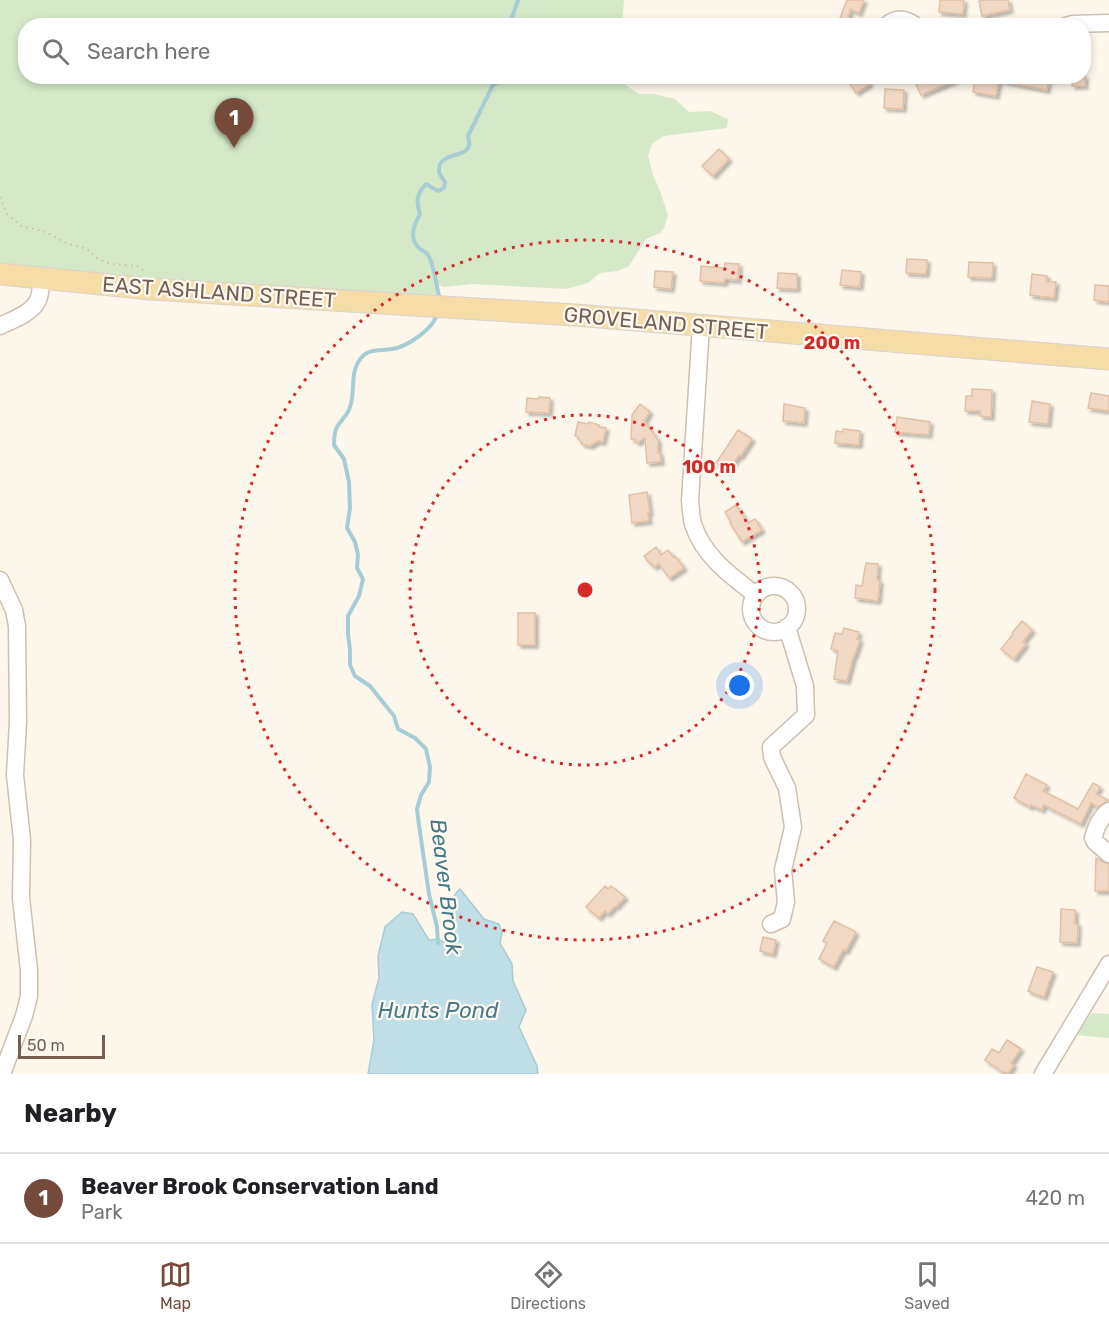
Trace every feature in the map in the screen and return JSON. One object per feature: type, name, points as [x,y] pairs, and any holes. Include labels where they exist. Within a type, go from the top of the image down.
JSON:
[{"type":"main road","name":"EAST ASHLAND STREET","points":[[0,274],[151,289],[439,306]]},
{"type":"main road","name":"GROVELAND STREET","points":[[439,306],[1109,359]]},
{"type":"street","points":[[1091,24],[1109,23]]},
{"type":"street","points":[[0,326],[24,314],[38,302],[41,278]]},
{"type":"street","points":[[701,326],[690,501],[693,524],[704,547],[724,571],[756,595]]},
{"type":"street","points":[[0,580],[14,610],[17,626],[18,722],[15,775],[22,840],[21,898],[29,970],[29,996],[24,1016],[2,1074]]},
{"type":"street","points":[[773,586],[787,590],[792,595],[796,602],[796,616],[787,627],[774,632],[760,627],[752,615],[752,601],[756,595],[773,586]]},
{"type":"street","points":[[771,924],[782,919],[786,902],[783,870],[793,827],[787,788],[772,757],[771,747],[806,715],[805,686],[787,627]]},
{"type":"street","points":[[1109,811],[1100,821],[1093,838],[1109,854]]},
{"type":"street","points":[[1043,1074],[1109,964]]},
{"type":"path","points":[[0,197],[7,214],[21,226],[46,232],[66,243],[87,249],[105,262],[137,266],[147,275],[151,289]]},
{"type":"green space","points":[[0,0],[624,0],[623,18],[18,18],[18,84],[624,84],[639,94],[654,94],[675,99],[689,112],[710,111],[728,119],[727,128],[664,136],[653,143],[648,155],[668,215],[664,228],[660,233],[646,239],[629,266],[618,271],[600,273],[588,283],[566,289],[472,284],[444,287],[436,284],[437,295],[0,274]]},
{"type":"green space","points":[[1092,1013],[1109,1014],[1109,1038],[1076,1035]]},
{"type":"water","name":"Hunts Pond","points":[[460,889],[484,919],[499,924],[502,932],[500,943],[512,964],[513,981],[526,1010],[519,1027],[537,1066],[538,1074],[368,1074],[374,1040],[372,1004],[379,978],[378,956],[385,927],[402,912],[413,914],[429,940],[438,939],[451,947],[457,941],[452,906],[455,894]]},
{"type":"building","points":[[847,0],[864,0],[859,13],[850,9],[849,18],[840,18]]},
{"type":"building","points":[[940,0],[964,0],[963,14],[939,12]]},
{"type":"building","points":[[1008,0],[1010,10],[982,16],[979,1]]},
{"type":"building","points":[[850,84],[870,84],[856,93]]},
{"type":"building","points":[[916,84],[946,84],[921,95]]},
{"type":"building","points":[[974,84],[998,84],[996,96],[973,92]]},
{"type":"building","points":[[1016,84],[1048,84],[1047,90]]},
{"type":"building","points":[[1072,84],[1085,84],[1085,86],[1072,86]]},
{"type":"building","points":[[885,89],[904,90],[903,109],[884,108]]},
{"type":"building","points":[[719,149],[729,159],[713,176],[702,166]]},
{"type":"building","points":[[907,259],[927,260],[926,274],[906,273]]},
{"type":"building","points":[[969,262],[993,263],[992,278],[968,277]]},
{"type":"building","points":[[725,263],[739,264],[738,280],[725,279],[724,283],[700,281],[701,266],[725,268]]},
{"type":"building","points":[[842,270],[861,272],[860,287],[840,285]]},
{"type":"building","points":[[655,271],[673,272],[671,289],[654,287]]},
{"type":"building","points":[[778,273],[797,274],[797,289],[777,288]]},
{"type":"building","points":[[1032,274],[1047,276],[1047,282],[1056,282],[1054,298],[1030,295]]},
{"type":"building","points":[[1095,285],[1109,286],[1109,302],[1094,300]]},
{"type":"building","points":[[972,389],[992,390],[991,417],[980,416],[980,411],[965,411],[966,396],[972,396]]},
{"type":"building","points":[[1091,393],[1109,396],[1109,411],[1088,408]]},
{"type":"building","points":[[539,397],[550,398],[549,413],[526,412],[527,398],[538,399]]},
{"type":"building","points":[[1032,401],[1050,404],[1048,424],[1029,422]]},
{"type":"building","points":[[640,404],[650,412],[644,421],[658,440],[661,462],[647,463],[645,438],[637,443],[631,439],[632,415]]},
{"type":"building","points":[[784,404],[805,408],[804,423],[783,421]]},
{"type":"building","points":[[897,417],[930,422],[929,435],[895,432]]},
{"type":"building","points":[[578,422],[588,424],[589,422],[606,428],[603,442],[598,441],[590,446],[582,444],[575,436]]},
{"type":"building","points":[[843,429],[860,431],[859,445],[835,443],[836,431],[843,432]]},
{"type":"building","points":[[738,430],[752,439],[728,471],[716,463]]},
{"type":"building","points":[[647,492],[649,521],[632,523],[629,495]]},
{"type":"building","points":[[736,505],[748,523],[755,519],[762,530],[742,542],[725,512]]},
{"type":"building","points":[[656,547],[661,555],[668,550],[684,568],[669,578],[659,564],[654,567],[650,564],[644,556]]},
{"type":"building","points":[[866,563],[878,564],[877,580],[880,581],[878,601],[855,598],[856,585],[862,586]]},
{"type":"building","points":[[518,613],[535,613],[535,645],[518,645]]},
{"type":"building","points":[[1022,621],[1032,630],[1023,642],[1026,644],[1014,659],[1001,649]]},
{"type":"building","points":[[844,628],[859,632],[857,639],[860,640],[847,681],[834,679],[838,651],[831,649],[835,633],[842,634]]},
{"type":"building","points":[[1026,774],[1047,785],[1043,791],[1078,809],[1093,783],[1100,787],[1096,794],[1108,800],[1098,807],[1091,803],[1081,824],[1044,805],[1042,810],[1031,805],[1030,807],[1014,798]]},
{"type":"building","points":[[1096,858],[1109,864],[1109,891],[1095,891]]},
{"type":"building","points":[[605,886],[608,889],[611,886],[625,897],[608,914],[605,911],[599,918],[586,907]]},
{"type":"building","points":[[1061,909],[1075,910],[1075,924],[1078,924],[1077,943],[1060,942]]},
{"type":"building","points":[[834,921],[856,932],[834,967],[819,959],[827,943],[823,941]]},
{"type":"building","points":[[763,937],[776,940],[773,954],[760,951]]},
{"type":"building","points":[[1037,967],[1053,972],[1044,997],[1028,991]]},
{"type":"building","points":[[1007,1040],[1021,1049],[1011,1063],[1014,1065],[1008,1074],[985,1060],[992,1049],[999,1053]]},
{"type":"waterway","name":"Beaver Brook","points":[[512,18],[518,0]]},
{"type":"waterway","name":"Beaver Brook","points":[[439,299],[430,259],[416,245],[413,236],[420,214],[418,201],[420,191],[426,184],[438,191],[444,188],[445,182],[439,173],[440,165],[449,157],[468,149],[468,136],[495,84]]},
{"type":"waterway","name":"Beaver Brook","points":[[437,313],[431,325],[412,341],[392,349],[371,351],[361,358],[355,370],[350,407],[336,429],[334,445],[344,459],[349,482],[350,508],[347,528],[355,542],[358,555],[357,568],[363,579],[359,596],[348,616],[350,665],[355,676],[370,686],[394,716],[398,729],[415,738],[426,749],[430,767],[429,782],[421,795],[417,809],[438,943]]},
{"type":"place","name":"Beaver Brook Conservation Land","points":[[234,148]]}]
